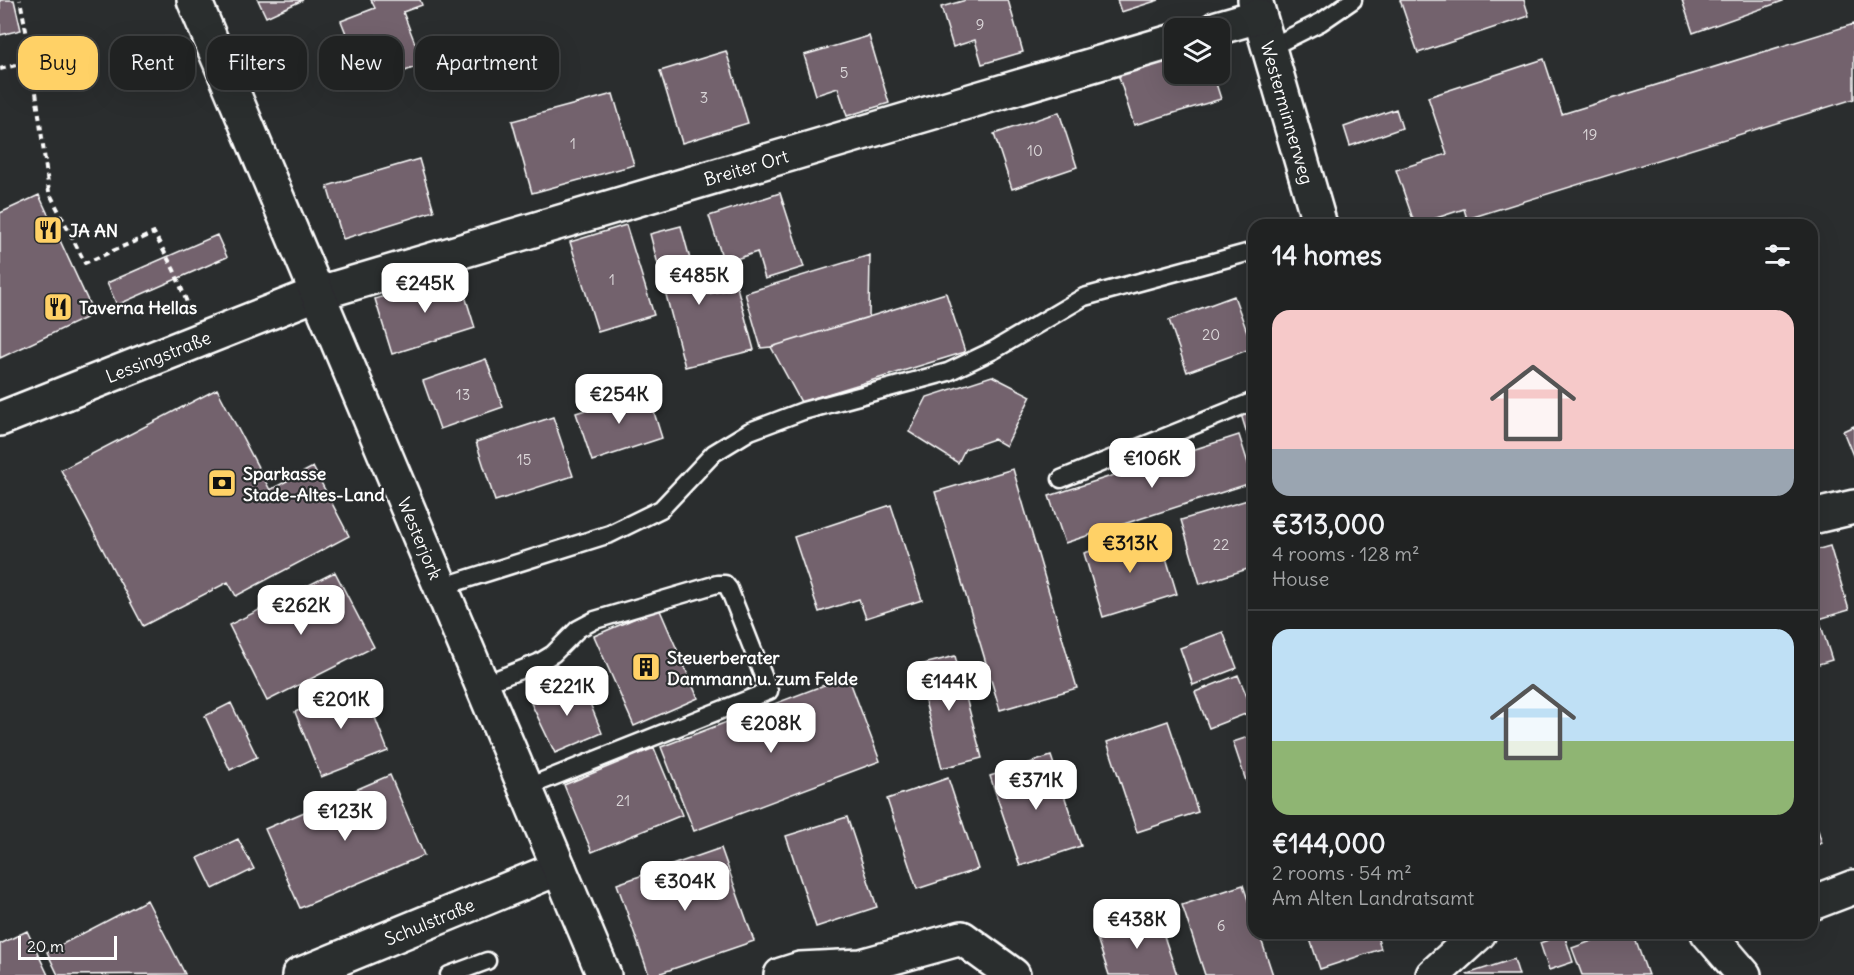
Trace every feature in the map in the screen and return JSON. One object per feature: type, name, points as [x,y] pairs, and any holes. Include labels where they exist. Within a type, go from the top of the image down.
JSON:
[{"type":"street","name":"Westerjork","points":[[194,0],[604,975]]},
{"type":"street","name":"Westerminnerweg","points":[[1257,8],[1318,219]]},
{"type":"street","points":[[1230,22],[1257,8]]},
{"type":"street","name":"Breiter Ort","points":[[316,294],[1164,44]]},
{"type":"street","name":"Lessingstraße","points":[[0,419],[316,294]]},
{"type":"street","points":[[1818,516],[1854,507]]},
{"type":"street","name":"Schulstraße","points":[[299,975],[333,968],[559,868]]},
{"type":"street","points":[[1818,901],[1854,887]]},
{"type":"street","points":[[781,975],[800,969],[861,966],[962,938],[1012,975]]},
{"type":"street","points":[[1433,975],[1472,939]]},
{"type":"street","points":[[1721,939],[1744,975]]},
{"type":"lane","points":[[1269,48],[1321,22],[1353,0]]},
{"type":"lane","points":[[441,587],[610,534],[661,509],[714,453],[750,431],[803,411],[948,372],[994,350],[1084,297],[1248,253]]},
{"type":"lane","points":[[1061,479],[1248,403]]},
{"type":"lane","points":[[482,685],[538,663],[553,654],[578,628],[595,620],[717,584],[725,584],[729,589],[769,691],[525,788]]},
{"type":"lane","points":[[449,975],[487,961]]},
{"type":"path","points":[[20,0],[27,36]]},
{"type":"path","points":[[0,69],[18,64]]},
{"type":"path","points":[[36,90],[49,192],[85,263],[154,233],[174,270],[202,338]]},
{"type":"building","points":[[0,0],[14,0],[21,30],[0,35]]},
{"type":"building","points":[[258,0],[303,0],[266,17]]},
{"type":"building","points":[[371,0],[420,0],[422,5],[403,12],[415,43],[415,67],[403,72],[403,36],[347,36],[341,21],[375,8]]},
{"type":"building","points":[[966,0],[1008,0],[1023,52],[982,64],[975,40],[953,47],[941,7]]},
{"type":"building","points":[[1117,0],[1159,0],[1121,12]]},
{"type":"building","points":[[1400,0],[1524,0],[1529,16],[1418,53]]},
{"type":"building","points":[[1682,0],[1782,0],[1783,1],[1693,33]]},
{"type":"building","points":[[1854,24],[1854,99],[1467,219],[1464,209],[1433,219],[1413,219],[1396,170],[1447,154],[1428,97],[1544,59],[1562,114]]},
{"type":"building","points":[[869,36],[889,103],[847,116],[838,88],[816,95],[804,55]]},
{"type":"building","points":[[726,51],[748,123],[682,143],[660,71]]},
{"type":"building","points":[[1164,60],[1164,84],[1216,84],[1221,99],[1134,125],[1118,74]]},
{"type":"building","points":[[613,94],[634,165],[532,193],[512,121]]},
{"type":"building","points":[[1396,109],[1402,128],[1350,146],[1344,127]]},
{"type":"building","points":[[1059,112],[1077,167],[1012,189],[994,134]]},
{"type":"building","points":[[419,159],[434,211],[343,239],[327,186]]},
{"type":"building","points":[[780,193],[804,267],[765,279],[757,252],[724,263],[709,216]]},
{"type":"building","points":[[39,195],[94,314],[0,358],[0,213]]},
{"type":"building","points":[[626,225],[654,315],[598,332],[570,242]]},
{"type":"building","points":[[681,226],[700,296],[737,287],[754,350],[685,367],[650,234]]},
{"type":"building","points":[[217,235],[227,257],[117,305],[107,283]]},
{"type":"building","points":[[870,255],[869,317],[761,348],[745,293]]},
{"type":"building","points":[[458,273],[475,328],[392,354],[375,299]]},
{"type":"building","points":[[946,293],[965,352],[801,402],[771,347]]},
{"type":"building","points":[[1234,296],[1248,334],[1248,350],[1187,372],[1169,320]]},
{"type":"building","points":[[486,359],[503,407],[440,429],[423,381]]},
{"type":"building","points":[[992,376],[1031,396],[1006,446],[994,439],[965,449],[958,463],[909,432],[927,397]]},
{"type":"building","points":[[217,389],[270,490],[313,467],[349,536],[236,596],[228,582],[143,626],[61,470]]},
{"type":"building","points":[[647,390],[662,438],[592,461],[576,413]]},
{"type":"building","points":[[1248,409],[1248,437],[1240,411]]},
{"type":"building","points":[[553,417],[573,476],[495,501],[476,442]]},
{"type":"building","points":[[1854,426],[1854,458],[1843,431]]},
{"type":"building","points":[[1239,435],[1248,463],[1248,484],[1065,543],[1049,496]]},
{"type":"building","points":[[1013,469],[1077,688],[1000,710],[935,492]]},
{"type":"building","points":[[1248,500],[1248,569],[1200,584],[1181,520]]},
{"type":"building","points":[[891,505],[922,600],[866,618],[859,599],[819,612],[794,537]]},
{"type":"building","points":[[1158,531],[1177,594],[1103,617],[1084,553]]},
{"type":"building","points":[[1830,546],[1849,610],[1819,619],[1832,660],[1818,664],[1818,549]]},
{"type":"building","points":[[335,572],[374,647],[267,701],[229,625]]},
{"type":"building","name":"Steuerberater Dammann u. zum Felde","points":[[659,608],[698,698],[634,726],[594,636]]},
{"type":"building","points":[[1223,632],[1237,668],[1193,685],[1180,648]]},
{"type":"building","points":[[955,656],[982,758],[942,768],[916,666]]},
{"type":"building","points":[[1238,675],[1248,699],[1248,713],[1209,728],[1195,692]]},
{"type":"building","points":[[848,676],[880,761],[694,831],[661,747]]},
{"type":"building","points":[[581,681],[602,733],[555,753],[531,703]]},
{"type":"building","points":[[362,684],[388,751],[321,777],[295,712],[322,701],[320,697]]},
{"type":"building","points":[[231,703],[257,757],[230,770],[205,716]]},
{"type":"building","points":[[1168,721],[1198,812],[1137,832],[1107,742]]},
{"type":"building","points":[[1248,737],[1248,780],[1246,781],[1233,742]]},
{"type":"building","points":[[654,748],[682,815],[592,852],[564,785]]},
{"type":"building","points":[[1051,756],[1081,846],[1020,866],[990,776]]},
{"type":"building","points":[[390,775],[424,855],[300,908],[265,829]]},
{"type":"building","points":[[948,778],[978,869],[917,889],[887,799]]},
{"type":"building","points":[[847,817],[877,907],[816,927],[786,836]]},
{"type":"building","points":[[1818,830],[1822,843],[1818,845]]},
{"type":"building","points":[[238,839],[254,869],[213,889],[198,858]]},
{"type":"building","points":[[721,848],[754,941],[655,975],[649,975],[617,884]]},
{"type":"building","points":[[1243,885],[1248,900],[1248,939],[1261,939],[1273,975],[1205,975],[1182,905]]},
{"type":"building","points":[[147,900],[185,974],[58,975],[47,952]]},
{"type":"building","points":[[1157,915],[1177,975],[1109,975],[1096,935]]},
{"type":"building","points":[[27,931],[48,975],[0,975],[0,944]]},
{"type":"building","points":[[1310,939],[1378,939],[1381,949],[1320,969]]},
{"type":"building","points":[[1551,939],[1566,939],[1573,962],[1549,970],[1540,943]]},
{"type":"building","points":[[1597,939],[1635,939],[1648,975],[1582,975],[1572,948]]},
{"type":"building","points":[[1514,959],[1519,975],[1467,974]]},
{"type":"place","name":"JA AN","points":[[48,230]]},
{"type":"place","name":"Taverna Hellas","points":[[58,307]]},
{"type":"place","name":"Sparkasse Stade-Altes-Land","points":[[222,483]]},
{"type":"place","name":"Steuerberater Dammann u. zum Felde","points":[[646,667]]}]
